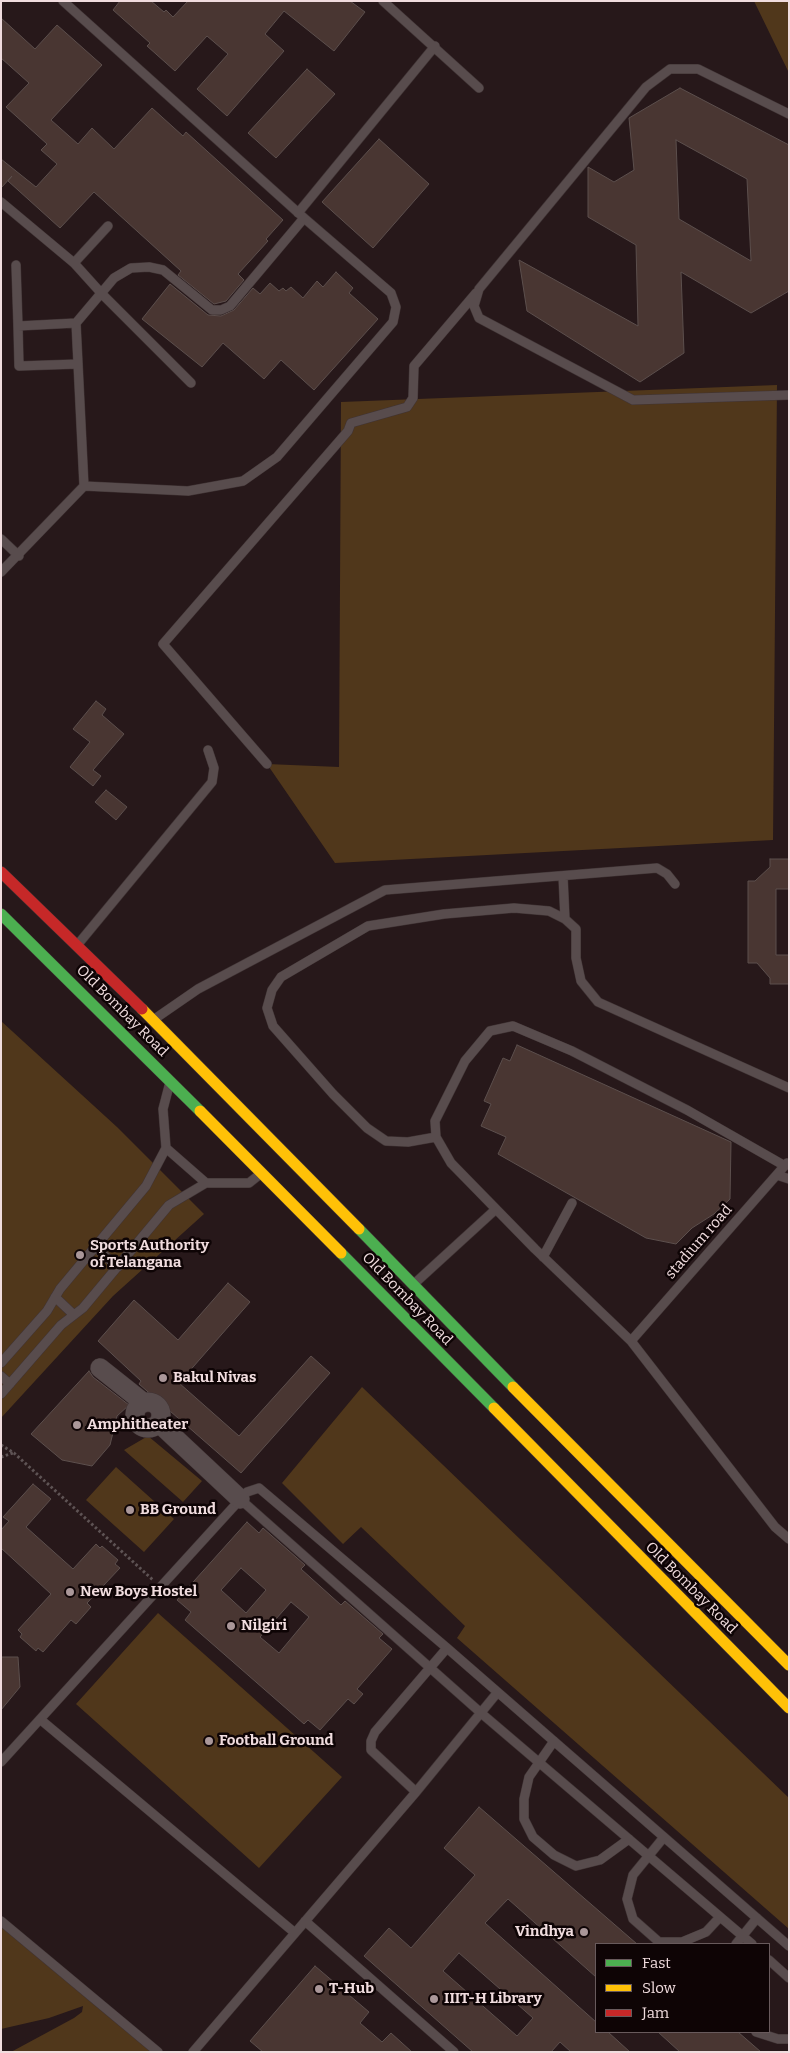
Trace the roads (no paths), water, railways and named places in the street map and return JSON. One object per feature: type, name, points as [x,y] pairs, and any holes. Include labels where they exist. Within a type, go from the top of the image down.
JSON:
[{"type":"main road","name":"Old Bombay Road","points":[[1,872],[154,1020],[789,1665]]},
{"type":"main road","name":"Old Bombay Road","points":[[1,914],[170,1080],[789,1708]]},
{"type":"main road","points":[[215,1126],[238,1105]]},
{"type":"street","points":[[100,1368],[144,1403],[152,1403],[159,1407],[161,1415],[159,1423],[240,1500]]},
{"type":"lane","points":[[63,1],[301,216],[391,293],[396,307],[392,322],[276,457],[243,481],[188,491],[84,486]]},
{"type":"lane","points":[[383,1],[435,46],[479,88]]},
{"type":"lane","points":[[1,572],[19,556],[84,486],[76,323],[114,278],[131,268],[149,267],[163,270],[212,310],[222,310],[230,306],[435,46]]},
{"type":"lane","points":[[267,764],[163,644],[348,431],[351,423],[407,407],[413,398],[414,366],[646,87],[670,69],[698,69],[789,114]]},
{"type":"lane","points":[[1,202],[74,263],[102,294],[191,383]]},
{"type":"lane","points":[[74,263],[108,226]]},
{"type":"lane","points":[[16,265],[19,366],[78,364]]},
{"type":"lane","points":[[479,289],[474,306],[479,318],[634,400],[789,395]]},
{"type":"lane","points":[[18,326],[76,323]]},
{"type":"lane","points":[[1,539],[19,556]]},
{"type":"lane","points":[[77,945],[212,782],[214,768],[208,750]]},
{"type":"lane","points":[[154,1020],[198,989],[385,890],[657,868],[668,874],[675,884]]},
{"type":"lane","points":[[563,876],[565,919]]},
{"type":"lane","points":[[436,1137],[408,1142],[386,1141],[367,1128],[333,1094],[274,1026],[267,1008],[272,990],[281,977],[368,926],[435,915],[514,908],[549,911],[565,919],[576,929],[576,958],[581,981],[598,1002],[789,1088]]},
{"type":"lane","points":[[787,1164],[581,1056],[513,1026],[490,1031],[465,1062],[436,1121],[436,1137],[452,1163],[543,1257],[631,1341],[775,1528],[789,1539]]},
{"type":"lane","points":[[1,1363],[47,1311],[55,1297],[146,1186],[166,1148],[163,1108],[170,1080]]},
{"type":"lane","points":[[166,1148],[206,1183]]},
{"type":"lane","name":"stadium road","points":[[631,1341],[787,1164]]},
{"type":"lane","points":[[1,1394],[60,1325],[83,1308],[169,1205],[206,1183],[249,1183],[261,1173]]},
{"type":"lane","points":[[777,1175],[789,1179]]},
{"type":"lane","points":[[543,1257],[572,1203]]},
{"type":"lane","points":[[413,1285],[496,1209]]},
{"type":"lane","points":[[95,1247],[118,1267]]},
{"type":"lane","points":[[55,1297],[74,1315]]},
{"type":"lane","points":[[1,1376],[10,1384]]},
{"type":"lane","points":[[1,1762],[247,1492],[259,1488],[447,1648],[789,1946]]},
{"type":"lane","points":[[240,1500],[430,1669],[751,1943]]},
{"type":"lane","points":[[416,1792],[371,1750],[371,1741],[375,1732],[447,1648]]},
{"type":"lane","points":[[193,2052],[416,1792],[497,1692]]},
{"type":"lane","points":[[41,1720],[295,1933]]},
{"type":"lane","points":[[554,1741],[538,1761],[529,1777],[524,1799],[524,1819],[534,1838],[554,1855],[576,1866],[600,1860],[629,1839]]},
{"type":"lane","points":[[664,1837],[634,1875],[627,1899],[633,1919],[659,1942],[686,1942],[706,1932],[720,1917]]},
{"type":"lane","points":[[737,1943],[757,1918]]},
{"type":"lane","points":[[1,1921],[158,2052]]},
{"type":"lane","points":[[305,1921],[454,2052]]},
{"type":"lane","points":[[770,1961],[789,1978]]},
{"type":"lane","points":[[759,2033],[778,2039],[789,2039]]},
{"type":"place","name":"Sports Authority of Telangana","points":[[80,1255]]},
{"type":"place","name":"Bakul Nivas","points":[[163,1378]]},
{"type":"place","name":"Amphitheater","points":[[77,1425]]},
{"type":"place","name":"BB Ground","points":[[130,1510]]},
{"type":"place","name":"New Boys Hostel","points":[[70,1592]]},
{"type":"place","name":"Nilgiri","points":[[231,1626]]},
{"type":"place","name":"Football Ground","points":[[209,1741]]},
{"type":"place","name":"Vindhya","points":[[584,1932]]},
{"type":"place","name":"T-Hub","points":[[319,1989]]},
{"type":"place","name":"IIIT-H Library","points":[[434,1999]]}]
